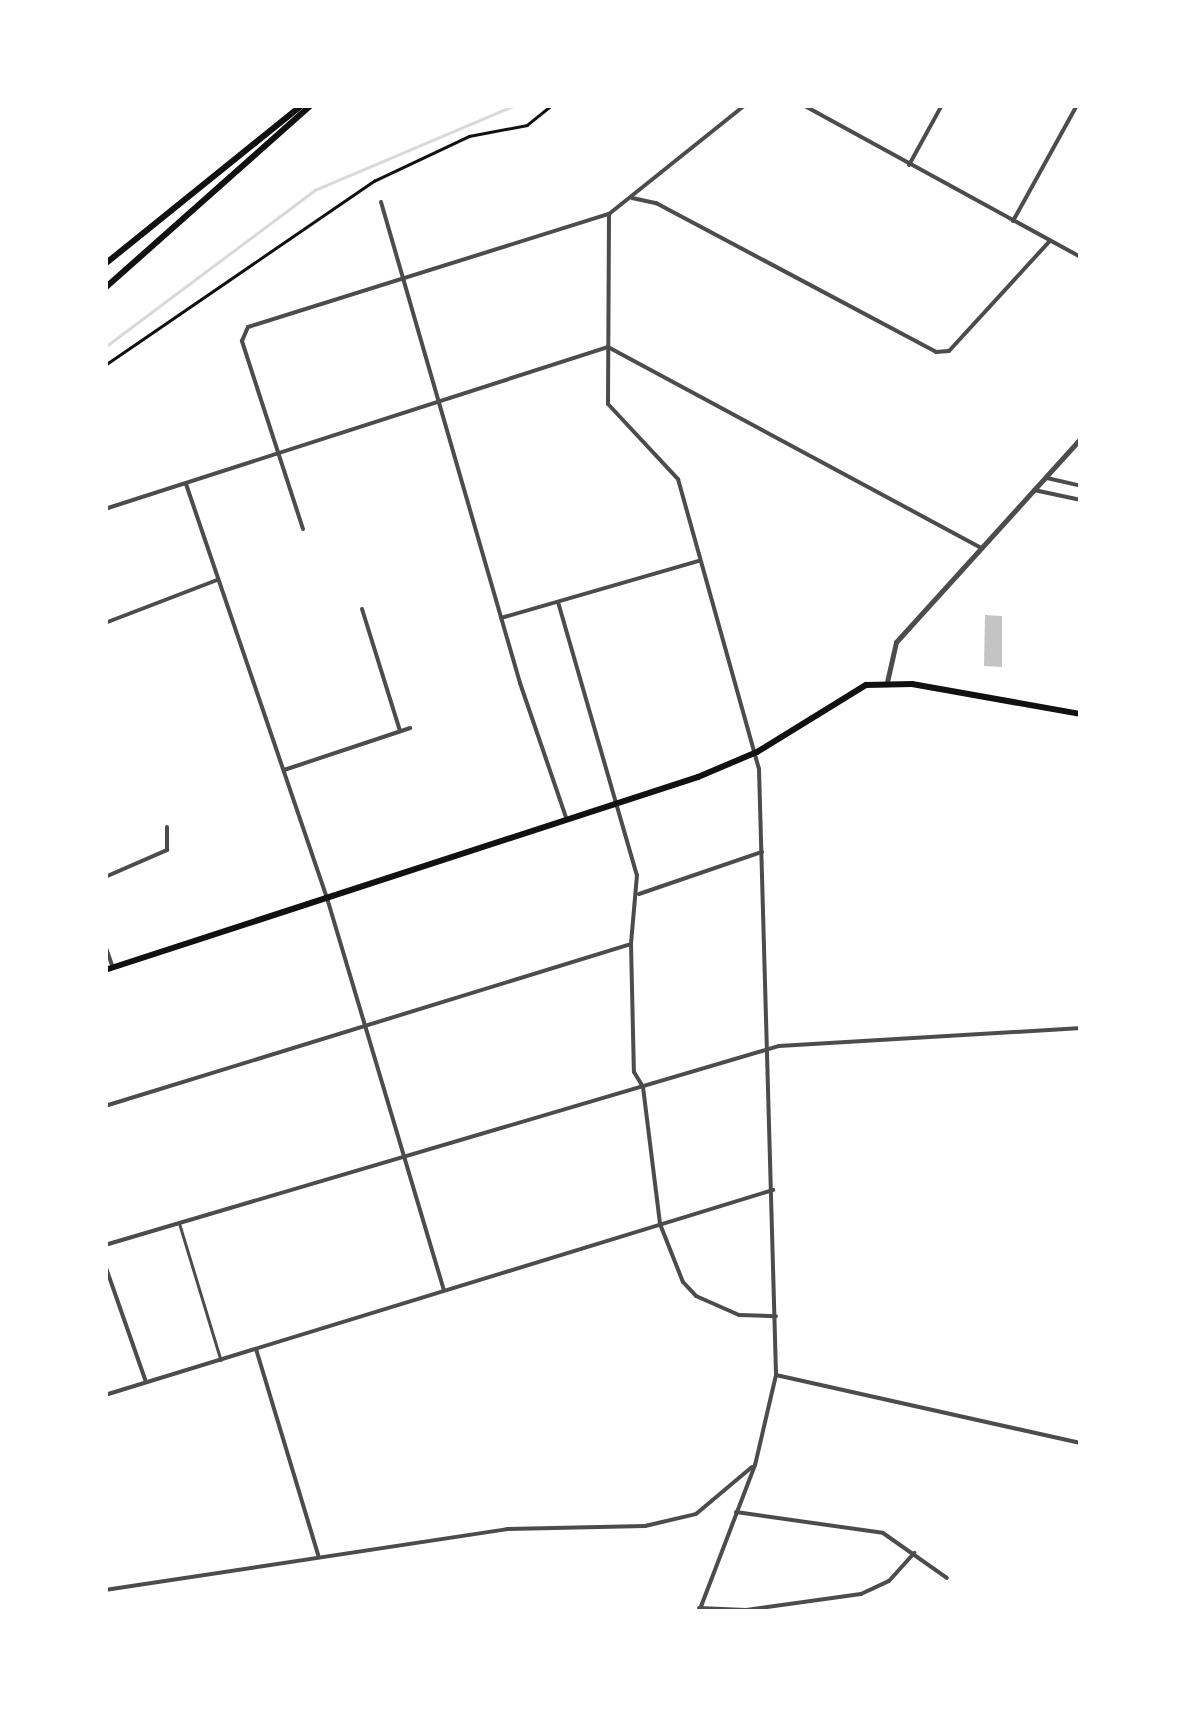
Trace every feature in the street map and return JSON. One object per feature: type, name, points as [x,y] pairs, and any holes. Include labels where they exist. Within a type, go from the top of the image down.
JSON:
[{"type":"main road","points":[[105,264],[302,105]]},
{"type":"main road","points":[[105,288],[311,105]]},
{"type":"main road","points":[[109,969],[621,805],[757,752],[847,692],[887,682],[1081,714]]},
{"type":"street","points":[[303,529],[242,335],[248,327],[609,214],[745,105]]},
{"type":"street","points":[[803,105],[1081,257]]},
{"type":"street","points":[[909,165],[942,105]]},
{"type":"street","points":[[1013,220],[1077,105]]},
{"type":"street","points":[[632,198],[656,204],[936,352],[949,352],[1049,242]]},
{"type":"street","points":[[381,202],[501,618],[568,822]]},
{"type":"street","points":[[609,214],[608,404],[678,479],[757,752],[776,1375],[755,1465],[699,1610],[746,1610],[861,1594],[889,1581],[914,1553]]},
{"type":"street","points":[[105,509],[608,347],[982,548]]},
{"type":"street","points":[[887,682],[896,642],[1081,438]]},
{"type":"street","points":[[1044,478],[1081,486]]},
{"type":"street","points":[[186,484],[327,898],[444,1290]]},
{"type":"street","points":[[1034,490],[1081,500]]},
{"type":"street","points":[[501,618],[700,560]]},
{"type":"street","points":[[105,623],[218,579]]},
{"type":"street","points":[[558,602],[621,805],[639,894],[631,944],[634,1072],[642,1087],[660,1224],[683,1282],[696,1296],[739,1315],[776,1316]]},
{"type":"street","points":[[362,609],[400,731]]},
{"type":"street","points":[[284,770],[410,728]]},
{"type":"street","points":[[105,877],[167,850],[167,827]]},
{"type":"street","points":[[639,894],[762,852]]},
{"type":"street","points":[[105,1106],[631,944]]},
{"type":"street","points":[[105,945],[109,969]]},
{"type":"street","points":[[105,1245],[767,1049],[1081,1028]]},
{"type":"street","points":[[105,1395],[773,1190]]},
{"type":"street","points":[[105,1265],[146,1382]]},
{"type":"street","points":[[256,1349],[318,1557]]},
{"type":"street","points":[[776,1375],[1081,1442]]},
{"type":"street","points":[[105,1590],[507,1529],[645,1526],[696,1514],[755,1465]]},
{"type":"street","points":[[736,1512],[884,1532],[948,1578]]},
{"type":"lane","points":[[180,1223],[221,1360]]},
{"type":"path","points":[[105,365],[374,181],[469,136],[527,125],[552,105]]},
{"type":"building","points":[[985,615],[1002,616],[1002,667],[984,666]]},
{"type":"waterway","points":[[105,347],[315,190],[515,105]]}]
